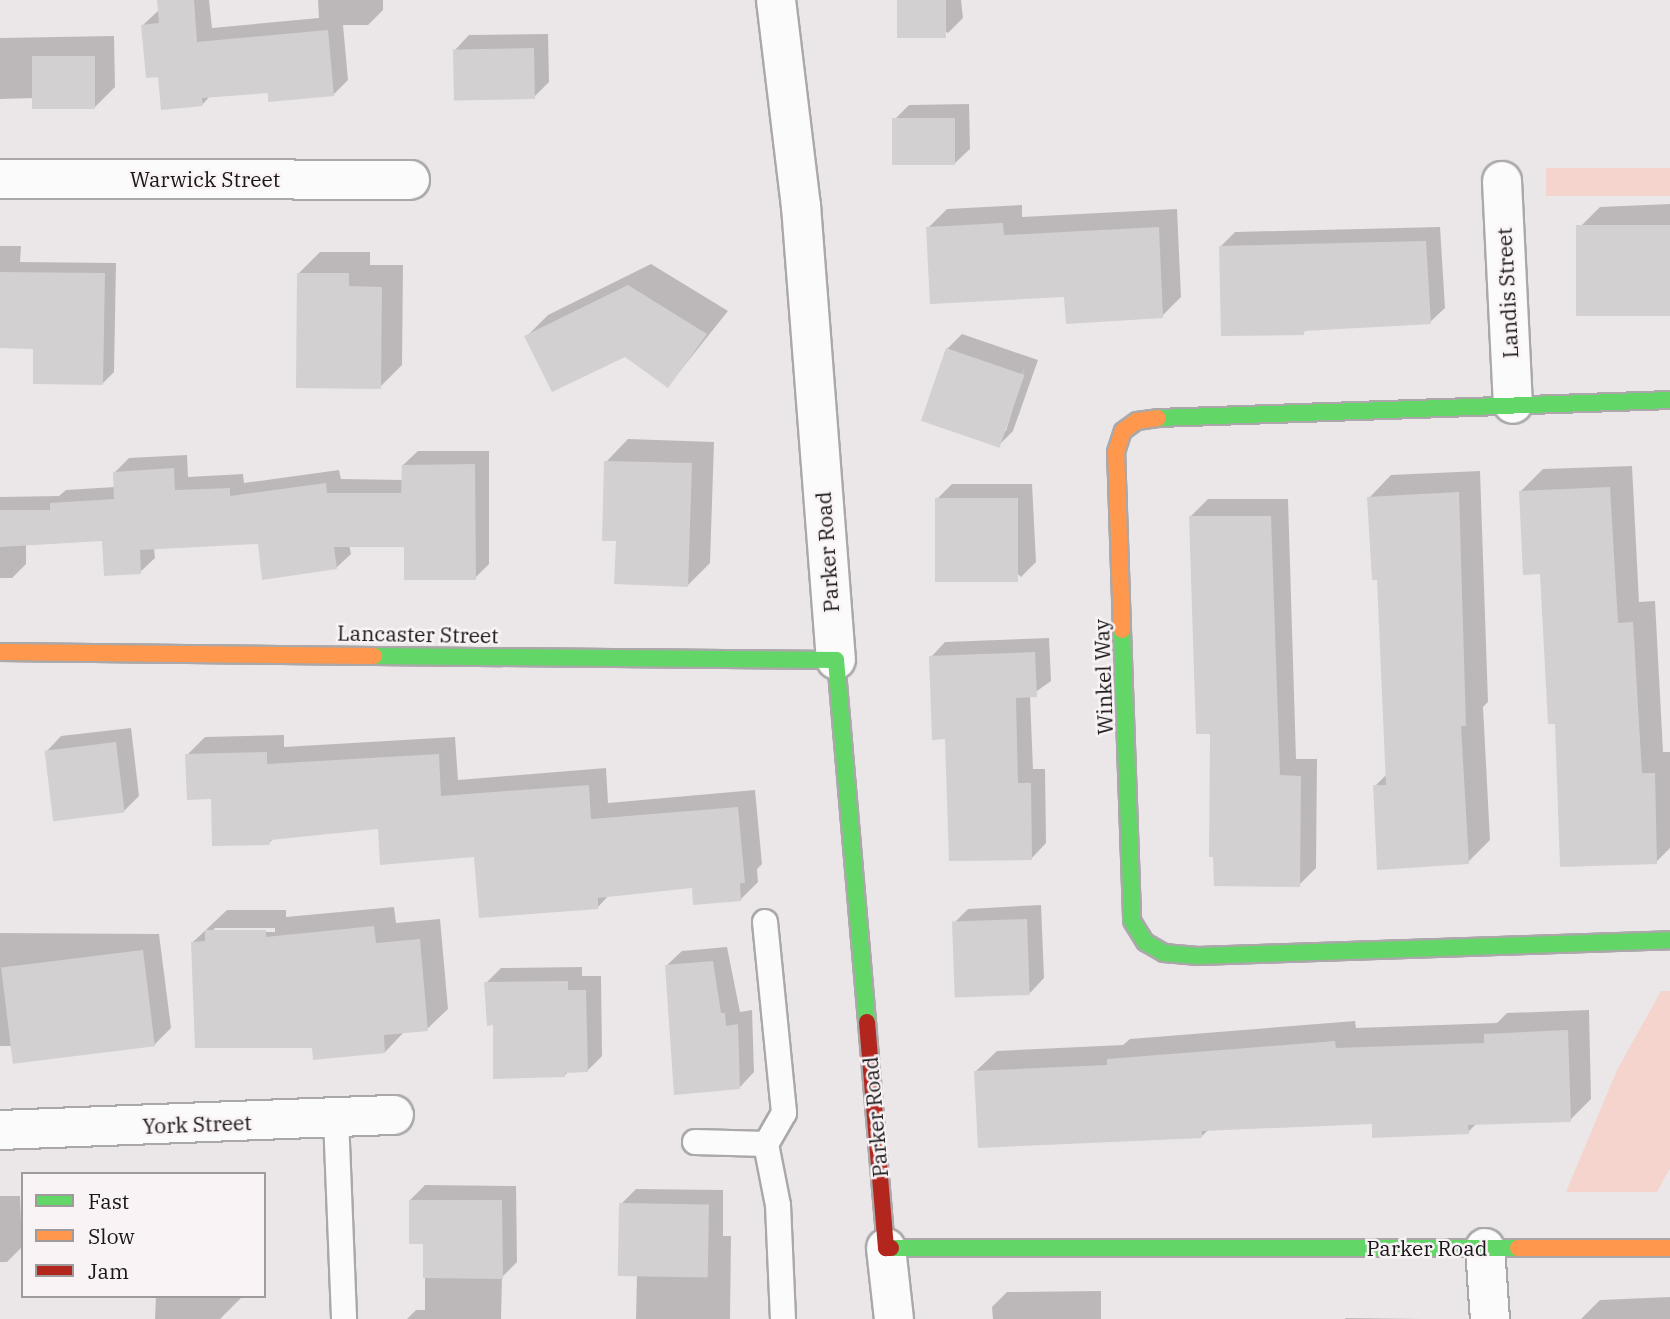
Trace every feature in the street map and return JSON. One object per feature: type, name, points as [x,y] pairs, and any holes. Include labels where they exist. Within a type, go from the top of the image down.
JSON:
[{"type":"street","name":"Parker Road","points":[[776,0],[801,206],[831,611],[886,1248],[1670,1248]]},
{"type":"street","name":"Warwick Street","points":[[0,179],[410,180]]},
{"type":"street","name":"Landis Street","points":[[1502,181],[1513,404]]},
{"type":"street","name":"Winkel Way","points":[[1670,400],[1180,414],[1138,421],[1123,431],[1116,452],[1132,921],[1145,942],[1164,953],[1198,956],[1670,940]]},
{"type":"street","name":"Lancaster Street","points":[[0,652],[836,660]]},
{"type":"street","name":"York Street","points":[[0,1130],[394,1115]]},
{"type":"street","points":[[886,1248],[894,1319]]},
{"type":"street","points":[[1485,1248],[1490,1319]]},
{"type":"lane","points":[[765,922],[784,1113],[766,1144],[778,1205],[783,1319]]},
{"type":"lane","points":[[336,1118],[344,1319]]},
{"type":"lane","points":[[695,1142],[766,1144]]},
{"type":"shaded area","points":[[1546,168],[1670,168],[1670,196],[1546,196]]},
{"type":"shaded area","points":[[1661,991],[1670,991],[1670,1168],[1657,1192],[1566,1192],[1617,1070]]},
{"type":"building","points":[[157,0],[194,0],[197,42],[328,30],[334,96],[268,102],[268,93],[202,98],[203,106],[161,110],[158,77],[146,78],[141,25],[159,23]]},
{"type":"building","points":[[897,0],[946,0],[946,38],[897,38]]},
{"type":"building","points":[[534,48],[535,99],[454,100],[453,49]]},
{"type":"building","points":[[32,56],[95,56],[95,109],[32,109]]},
{"type":"building","points":[[892,118],[955,118],[955,165],[892,165]]},
{"type":"building","points":[[1003,223],[1004,235],[1159,227],[1163,318],[1066,324],[1064,297],[930,304],[926,227]]},
{"type":"building","points":[[1576,225],[1670,225],[1670,316],[1576,316]]},
{"type":"building","points":[[1426,241],[1431,324],[1304,331],[1304,335],[1221,336],[1219,246]]},
{"type":"building","points":[[0,272],[105,273],[103,385],[33,384],[33,349],[0,348]]},
{"type":"building","points":[[297,273],[349,273],[349,286],[382,287],[381,389],[296,388]]},
{"type":"building","points":[[628,285],[707,334],[668,388],[625,357],[552,392],[524,336]]},
{"type":"building","points":[[946,348],[1024,375],[999,448],[921,421]]},
{"type":"building","points":[[604,461],[692,463],[688,587],[614,584],[616,541],[602,541]]},
{"type":"building","points":[[475,464],[476,580],[404,580],[404,547],[334,547],[337,569],[262,580],[258,544],[140,550],[141,574],[104,576],[102,541],[0,547],[0,510],[50,510],[50,503],[114,499],[113,472],[174,468],[175,490],[230,488],[230,496],[326,483],[327,493],[401,493],[402,465]]},
{"type":"building","points":[[1610,487],[1618,623],[1633,622],[1642,773],[1655,773],[1657,864],[1560,867],[1555,724],[1548,724],[1540,574],[1523,575],[1519,491]]},
{"type":"building","points":[[1459,492],[1466,726],[1461,726],[1469,864],[1377,870],[1373,785],[1386,785],[1377,580],[1372,580],[1367,497]]},
{"type":"building","points":[[935,498],[1018,498],[1018,582],[935,582]]},
{"type":"building","points":[[1189,516],[1271,516],[1280,775],[1301,776],[1300,887],[1214,886],[1213,857],[1209,857],[1210,734],[1196,734]]},
{"type":"building","points":[[1035,652],[1037,697],[1016,698],[1018,783],[1031,783],[1032,860],[949,861],[945,739],[932,740],[929,656]]},
{"type":"building","points":[[116,742],[125,812],[53,821],[45,751]]},
{"type":"building","points":[[267,752],[267,764],[439,754],[441,796],[589,785],[591,819],[738,807],[745,883],[740,883],[741,901],[693,905],[692,888],[598,898],[598,909],[479,918],[474,857],[380,865],[378,829],[270,840],[270,845],[212,846],[211,799],[187,800],[185,754]]},
{"type":"building","points":[[1027,919],[1030,995],[955,998],[952,922]]},
{"type":"building","points":[[374,926],[376,943],[420,939],[428,1031],[384,1035],[385,1053],[313,1060],[312,1048],[195,1048],[191,942],[205,941],[205,930],[266,930],[266,937]]},
{"type":"building","points":[[143,950],[155,1046],[13,1064],[1,967]]},
{"type":"building","points":[[713,961],[721,1013],[725,1013],[726,1026],[738,1024],[740,1089],[674,1095],[665,965]]},
{"type":"building","points":[[568,981],[568,990],[586,990],[588,1072],[565,1073],[565,1077],[493,1079],[493,1025],[487,1026],[484,982]]},
{"type":"building","points":[[1568,1030],[1571,1122],[1468,1125],[1469,1134],[1372,1138],[1372,1124],[1202,1131],[1202,1138],[978,1148],[974,1071],[1107,1065],[1107,1059],[1335,1041],[1336,1048],[1484,1043],[1484,1034]]},
{"type":"building","points":[[409,1200],[502,1200],[503,1279],[423,1278],[423,1244],[409,1244]]},
{"type":"building","points":[[619,1203],[709,1205],[708,1278],[618,1276]]},
{"type":"traffic: fast","points":[[1158,418],[1670,400]]},
{"type":"traffic: fast","points":[[1122,630],[1132,921],[1145,942],[1164,953],[1198,956],[1670,940]]},
{"type":"traffic: fast","points":[[374,656],[836,660],[867,1022]]},
{"type":"traffic: fast","points":[[891,1248],[1518,1248]]},
{"type":"traffic: slow","points":[[1122,630],[1116,452],[1123,431],[1137,421],[1158,418]]},
{"type":"traffic: slow","points":[[0,652],[374,656]]},
{"type":"traffic: slow","points":[[1518,1248],[1670,1248]]},
{"type":"traffic: jam","points":[[867,1022],[886,1248],[891,1248]]}]
